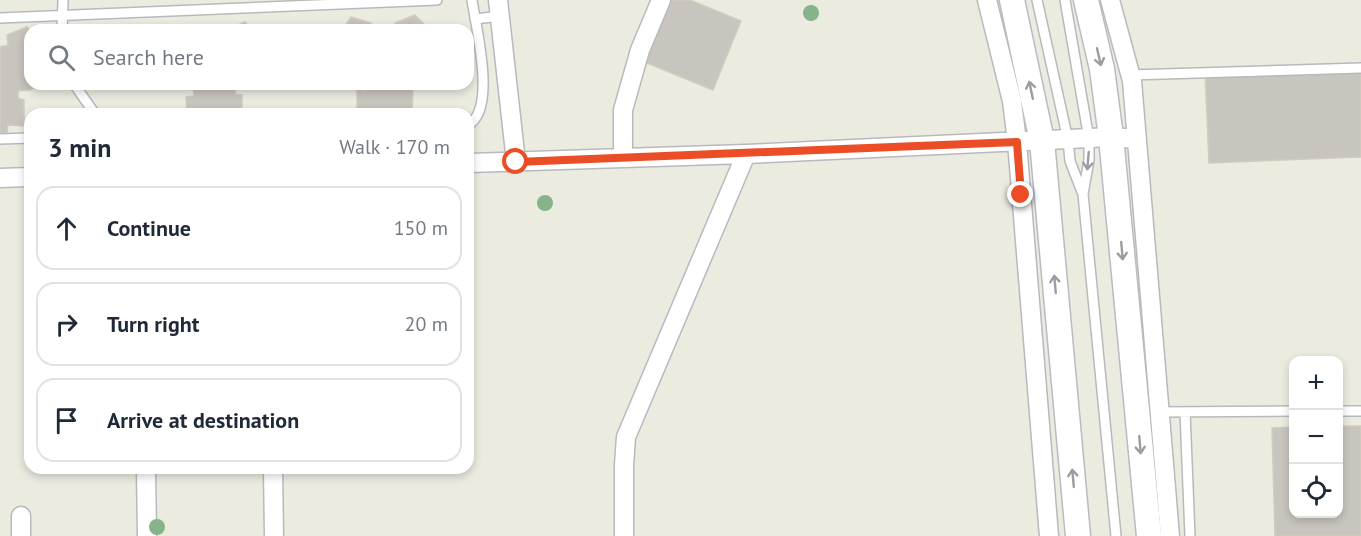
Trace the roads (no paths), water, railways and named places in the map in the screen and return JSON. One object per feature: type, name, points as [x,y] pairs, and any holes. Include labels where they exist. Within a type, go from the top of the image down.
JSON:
[{"type":"main road","points":[[1012,0],[1042,141],[1078,536]]},
{"type":"main road","points":[[1086,0],[1102,69],[1100,138],[1137,411],[1149,536]]},
{"type":"street","points":[[622,158],[623,110],[640,50],[661,0]]},
{"type":"street","points":[[987,0],[1012,101],[1017,142],[1050,536]]},
{"type":"street","points":[[1110,0],[1130,75],[1170,536]]},
{"type":"street","points":[[499,8],[516,162]]},
{"type":"street","points":[[474,163],[746,154],[1100,138],[1137,139]]},
{"type":"street","points":[[624,536],[626,437],[746,154]]},
{"type":"street","points":[[0,178],[24,177]]},
{"type":"street","points":[[146,474],[147,536]]},
{"type":"street","points":[[273,474],[274,536]]},
{"type":"street","points":[[21,516],[21,536]]},
{"type":"lane","points":[[62,24],[63,0]]},
{"type":"lane","points":[[0,18],[301,3],[437,0]]},
{"type":"lane","points":[[472,0],[483,98],[482,108],[474,122]]},
{"type":"lane","points":[[1037,0],[1068,140],[1070,161],[1083,194]]},
{"type":"lane","points":[[1065,0],[1100,138],[1089,160],[1083,194],[1116,536]]},
{"type":"lane","points":[[475,19],[499,8]]},
{"type":"lane","points":[[1130,75],[1361,68]]},
{"type":"lane","points":[[78,90],[91,108]]},
{"type":"lane","points":[[0,139],[24,138]]},
{"type":"lane","points":[[1137,411],[1289,411]]},
{"type":"lane","points":[[1343,411],[1361,411]]},
{"type":"lane","points":[[1185,412],[1190,536]]}]
